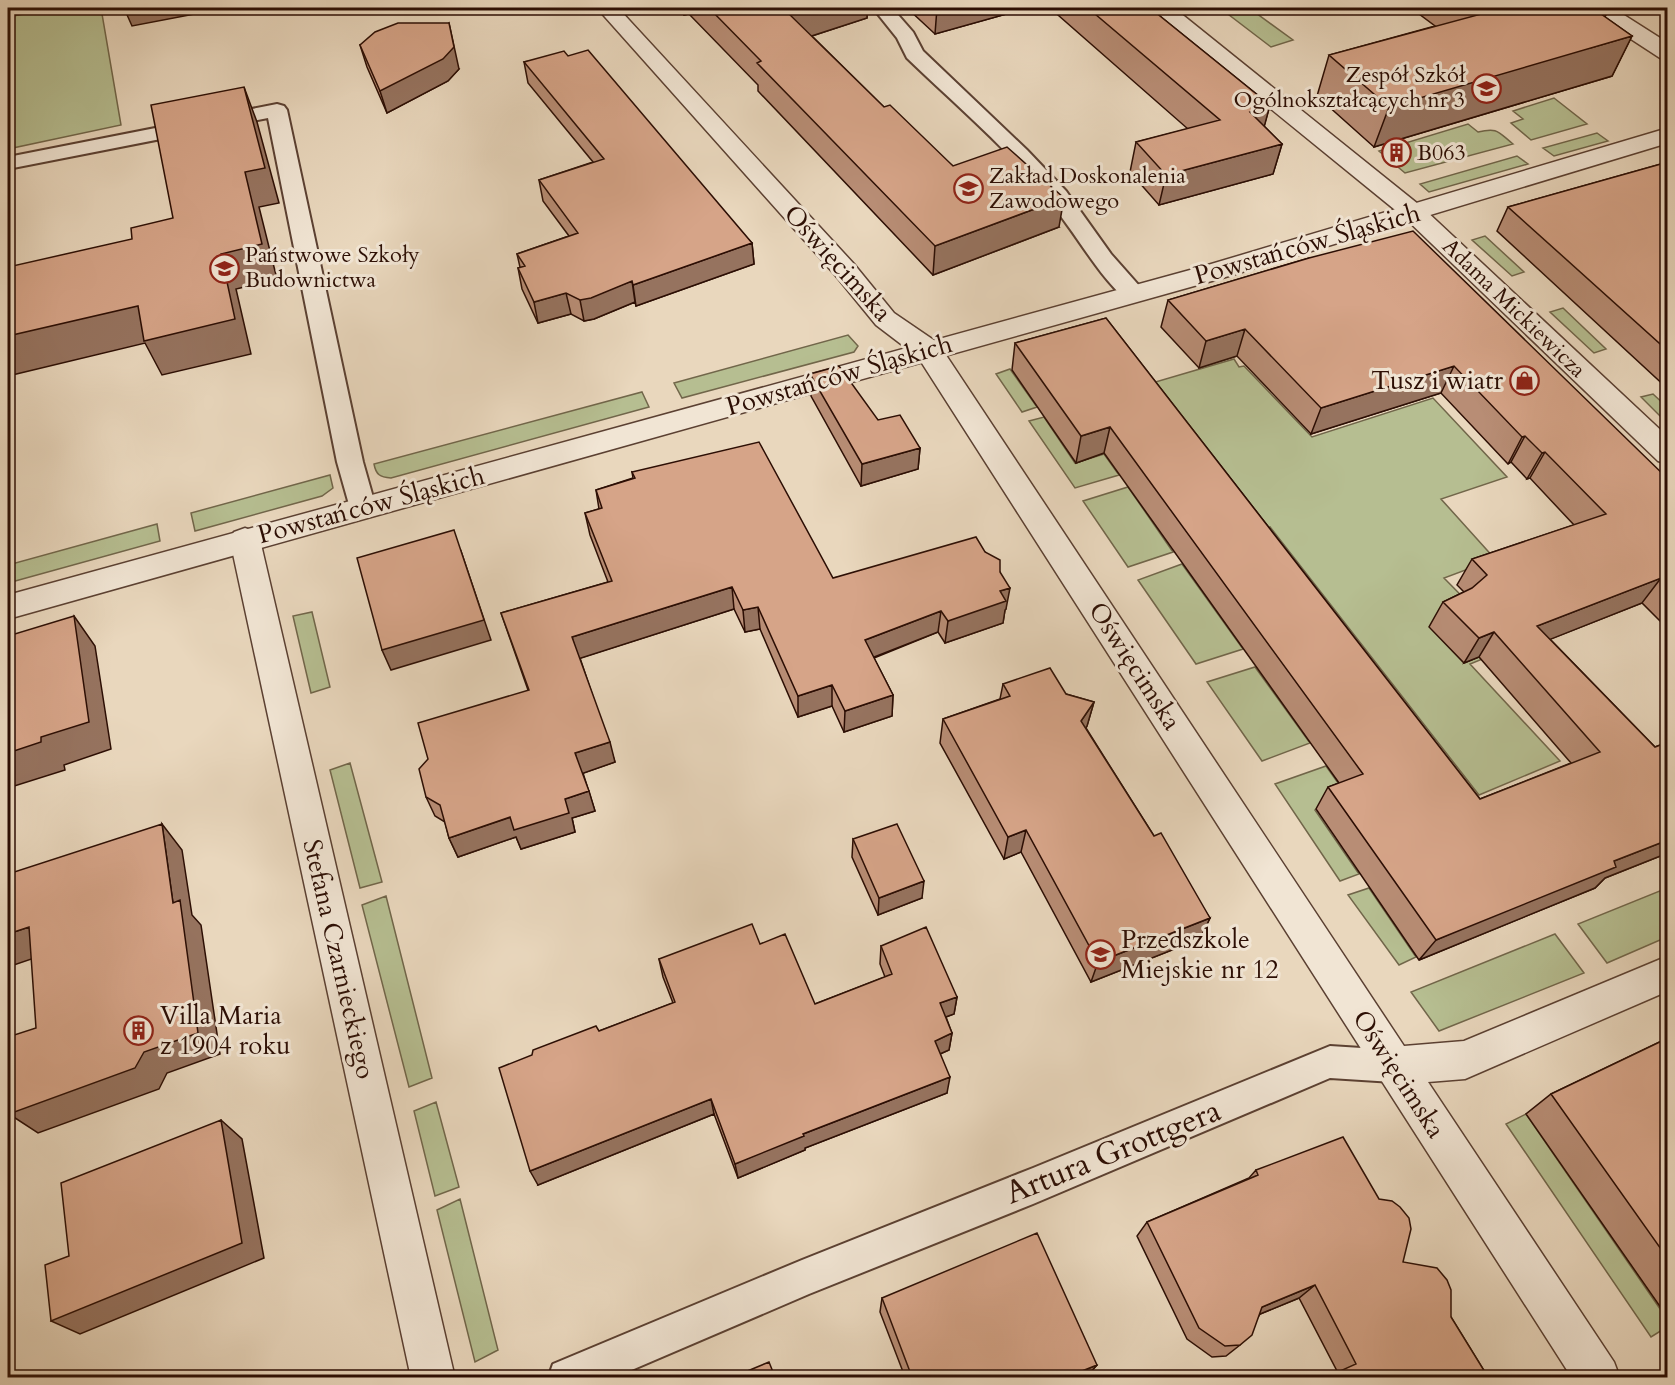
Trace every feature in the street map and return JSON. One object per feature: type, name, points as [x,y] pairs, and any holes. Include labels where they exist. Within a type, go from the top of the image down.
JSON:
[{"type":"street","name":"Oświęcimska","points":[[607,8],[845,270],[885,319],[928,350],[1124,647],[1598,1377]]},
{"type":"street","name":"Adama Mickiewicza","points":[[1161,8],[1414,213],[1668,454]]},
{"type":"street","points":[[1599,8],[1668,52]]},
{"type":"street","name":"Powstańców Śląskich","points":[[8,607],[1134,294],[1414,213],[1463,196],[1668,135]]},
{"type":"street","name":"Stefana Czarnieckiego","points":[[245,540],[433,1377]]},
{"type":"street","name":"Artura Grottgera","points":[[1394,1066],[1465,1060],[1668,973]]},
{"type":"lane","points":[[882,8],[906,36],[914,54],[1020,154],[1058,196],[1103,259],[1134,294]]},
{"type":"lane","points":[[8,163],[277,110],[350,462],[363,508]]},
{"type":"lane","name":"Artura Grottgera","points":[[567,1377],[802,1278],[1033,1186],[1330,1062],[1394,1066]]},
{"type":"green space","points":[[56,8],[101,8],[121,125],[8,149],[8,17]]},
{"type":"green space","points":[[1220,8],[1249,8],[1293,40],[1271,47]]},
{"type":"green space","points":[[1554,98],[1587,124],[1531,140],[1511,123],[1523,119],[1513,111]]},
{"type":"green space","points":[[1468,124],[1478,132],[1494,130],[1513,144],[1405,173],[1379,151]]},
{"type":"green space","points":[[1597,133],[1608,141],[1554,156],[1543,148]]},
{"type":"green space","points":[[1517,156],[1528,164],[1429,192],[1420,184]]},
{"type":"green space","points":[[1485,236],[1524,272],[1512,276],[1472,240]]},
{"type":"green space","points":[[1563,308],[1606,349],[1594,353],[1550,312]]},
{"type":"green space","points":[[848,335],[858,346],[854,352],[682,398],[674,383]]},
{"type":"green space","points":[[1234,359],[1239,367],[1244,366],[1312,437],[1433,398],[1507,477],[1441,499],[1495,559],[1444,578],[1512,647],[1470,664],[1560,761],[1479,795],[1270,527],[1248,535],[1111,395]]},
{"type":"green space","points":[[1010,369],[1037,407],[1022,412],[996,374]]},
{"type":"green space","points":[[642,392],[649,407],[391,478],[379,475],[375,468],[374,464]]},
{"type":"green space","points":[[1653,394],[1667,407],[1667,423],[1641,397]]},
{"type":"green space","points":[[1044,417],[1075,463],[1104,454],[1119,475],[1075,488],[1029,421]]},
{"type":"green space","points":[[330,475],[333,488],[322,496],[195,531],[191,513]]},
{"type":"green space","points":[[1128,487],[1173,552],[1128,567],[1083,501]]},
{"type":"green space","points":[[157,524],[160,541],[8,583],[8,565]]},
{"type":"green space","points":[[1182,564],[1243,649],[1196,664],[1138,580]]},
{"type":"green space","points":[[312,612],[330,687],[311,693],[293,616]]},
{"type":"green space","points":[[1255,667],[1310,743],[1262,761],[1207,682]]},
{"type":"green space","points":[[350,763],[382,882],[360,888],[330,770]]},
{"type":"green space","points":[[1326,766],[1348,797],[1315,810],[1359,874],[1340,881],[1275,784]]},
{"type":"green space","points":[[1369,888],[1416,957],[1399,965],[1348,895]]},
{"type":"green space","points":[[1667,888],[1667,937],[1607,963],[1578,924]]},
{"type":"green space","points":[[386,896],[432,1078],[409,1087],[362,905]]},
{"type":"green space","points":[[1555,934],[1584,973],[1439,1031],[1411,992]]},
{"type":"green space","points":[[436,1102],[459,1187],[435,1196],[414,1111]]},
{"type":"green space","points":[[1526,1114],[1667,1319],[1667,1327],[1651,1337],[1506,1124]]},
{"type":"green space","points":[[460,1199],[498,1350],[475,1362],[437,1210]]},
{"type":"building","points":[[709,8],[811,8],[789,14],[884,107],[890,105],[953,166],[1007,147],[1064,198],[935,246],[757,63],[761,61]]},
{"type":"building","points":[[1088,8],[1150,8],[1270,105],[1250,112],[1282,144],[1166,175],[1136,142],[1220,120]]},
{"type":"building","points":[[1478,8],[1609,8],[1597,11],[1632,36],[1389,107],[1329,55],[1485,13]]},
{"type":"building","points":[[398,23],[449,23],[454,47],[443,59],[380,91],[360,45],[375,32]]},
{"type":"building","points":[[588,50],[752,243],[633,285],[632,281],[591,298],[580,300],[566,293],[534,302],[518,268],[525,266],[517,254],[578,233],[539,180],[604,159],[524,62],[564,51],[568,56]]},
{"type":"building","points":[[244,87],[265,168],[245,172],[262,244],[221,254],[235,319],[144,341],[138,306],[8,336],[8,267],[132,239],[131,228],[173,218],[151,105]]},
{"type":"building","points":[[1668,162],[1668,351],[1508,207]]},
{"type":"building","points":[[1413,231],[1668,479],[1668,584],[1661,578],[1537,626],[1655,747],[1668,742],[1668,840],[1614,861],[1616,867],[1436,940],[1328,787],[1363,774],[1110,427],[1081,436],[1015,343],[1106,318],[1480,799],[1600,752],[1494,632],[1479,638],[1443,602],[1472,588],[1487,575],[1472,559],[1606,514],[1545,452],[1542,453],[1525,436],[1522,437],[1454,366],[1321,408],[1245,329],[1206,341],[1168,300],[1309,258]]},
{"type":"building","points":[[839,366],[878,420],[900,415],[920,448],[862,464],[810,374]]},
{"type":"building","points":[[759,442],[833,578],[976,537],[985,552],[1000,560],[1000,572],[1010,588],[1000,591],[1006,601],[948,621],[941,611],[865,640],[893,695],[845,711],[832,685],[798,696],[758,607],[743,610],[732,587],[572,637],[610,742],[575,753],[589,791],[565,799],[569,813],[514,830],[510,817],[449,838],[440,805],[426,797],[419,769],[428,759],[418,723],[529,690],[501,613],[612,581],[585,513],[602,508],[596,490],[635,478],[632,472]]},
{"type":"building","points":[[454,530],[484,620],[382,650],[357,558]]},
{"type":"building","points":[[74,616],[89,722],[41,737],[41,742],[8,753],[8,636]]},
{"type":"building","points":[[1050,668],[1066,694],[1094,702],[1081,721],[1154,836],[1161,833],[1210,918],[1098,962],[1026,830],[1008,837],[943,719],[1010,696],[1003,684]]},
{"type":"building","points":[[162,824],[173,903],[180,900],[198,1033],[144,1052],[135,1068],[9,1114],[8,1037],[36,1028],[29,927],[8,934],[8,874]]},
{"type":"building","points":[[897,824],[924,881],[879,898],[853,839]]},
{"type":"building","points":[[752,924],[760,944],[785,934],[815,1004],[892,974],[881,946],[926,927],[957,997],[940,1003],[952,1033],[935,1041],[950,1077],[803,1134],[804,1136],[735,1164],[711,1099],[530,1171],[499,1068],[532,1055],[533,1050],[596,1026],[599,1031],[675,1002],[659,959]]},
{"type":"building","points":[[1668,1038],[1668,1259],[1551,1094]]},
{"type":"building","points":[[221,1120],[242,1243],[51,1321],[45,1265],[69,1256],[61,1183]]},
{"type":"building","points":[[1343,1137],[1379,1199],[1392,1201],[1409,1218],[1411,1229],[1403,1262],[1437,1268],[1447,1280],[1451,1290],[1451,1317],[1488,1377],[1343,1377],[1340,1371],[1356,1364],[1315,1285],[1262,1307],[1252,1335],[1240,1345],[1225,1346],[1199,1328],[1147,1222],[1258,1175],[1256,1170]]},
{"type":"building","points":[[1037,1233],[1097,1365],[1067,1377],[912,1377],[882,1298]]},
{"type":"building","points":[[769,1362],[775,1377],[733,1377]]},
{"type":"place","name":"Zespół Szkół Ogólnokształcących nr 3","points":[[1486,88]]},
{"type":"place","name":"B063","points":[[1396,153]]},
{"type":"place","name":"Zakład Doskonalenia Zawodowego","points":[[968,189]]},
{"type":"place","name":"Państwowe Szkoły Budownictwa","points":[[224,268]]},
{"type":"place","name":"Tusz i wiatr","points":[[1524,380]]},
{"type":"place","name":"Przedszkole Miejskie nr 12","points":[[1100,954]]},
{"type":"place","name":"Villa Maria z 1904 roku","points":[[139,1030]]}]
